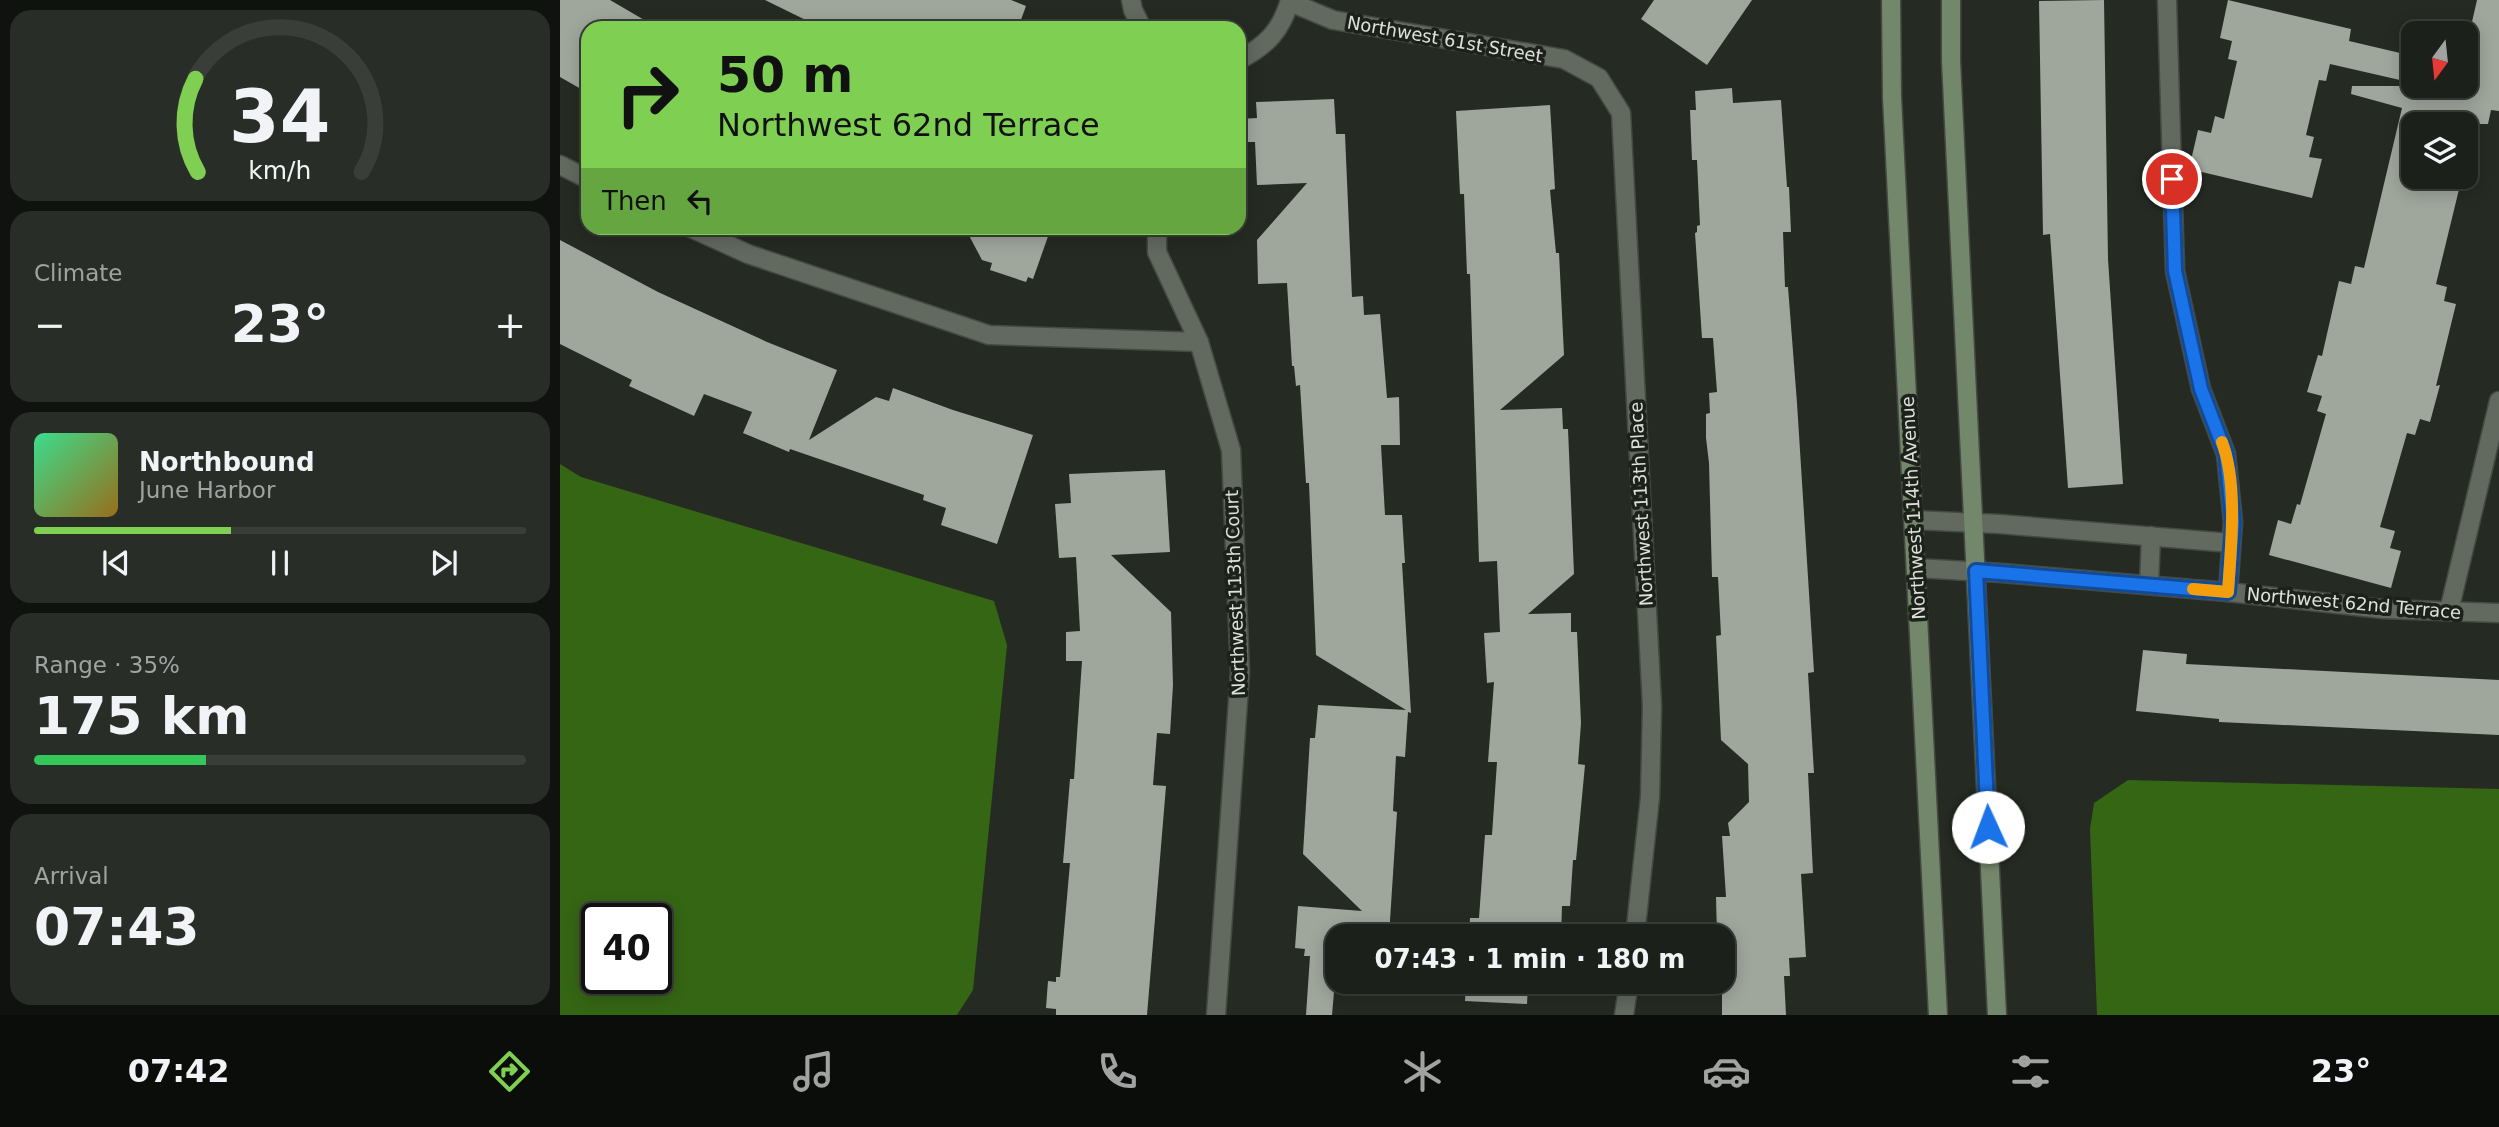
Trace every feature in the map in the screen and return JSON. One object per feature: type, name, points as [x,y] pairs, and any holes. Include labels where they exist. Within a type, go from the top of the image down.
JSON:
[{"type":"street","points":[[1131,0],[1132,10],[1138,21]]},
{"type":"street","name":"Northwest 114th Avenue","points":[[1891,0],[1892,97],[1938,1015]]},
{"type":"street","points":[[1951,0],[1972,523],[1997,1015]]},
{"type":"street","points":[[2167,0],[2175,271],[2201,389],[2226,454],[2233,522],[2228,592]]},
{"type":"street","points":[[1246,56],[1260,48],[1279,28],[1290,1]]},
{"type":"street","name":"Northwest 61st Street","points":[[1290,1],[1333,20],[1564,59],[1600,78]]},
{"type":"street","name":"Northwest 113th Place","points":[[1600,78],[1621,113],[1652,706],[1650,797],[1636,924]]},
{"type":"street","points":[[560,165],[581,175]]},
{"type":"street","points":[[706,235],[748,254],[989,335],[1199,342]]},
{"type":"street","name":"Northwest 113th Court","points":[[1157,235],[1157,252],[1199,342],[1231,450],[1240,672],[1216,1015]]},
{"type":"street","points":[[2449,611],[2499,401]]},
{"type":"street","points":[[1914,520],[2231,543]]},
{"type":"street","points":[[2149,585],[2151,536]]},
{"type":"street","name":"Northwest 62nd Terrace","points":[[1916,568],[2149,585],[2384,609],[2499,613]]},
{"type":"street","points":[[1624,1015],[1627,994]]},
{"type":"shaded area","points":[[560,464],[581,477],[994,601],[1007,645],[973,990],[957,1015],[560,1015]]},
{"type":"shaded area","points":[[2128,780],[2499,789],[2499,1015],[2097,1015],[2090,829],[2094,803]]},
{"type":"building","points":[[560,0],[610,0],[646,21],[581,21],[581,89],[560,77]]},
{"type":"building","points":[[765,0],[1011,0],[1026,6],[1021,21],[808,21]]},
{"type":"building","points":[[1654,0],[1752,0],[1707,65],[1641,19]]},
{"type":"building","points":[[2104,0],[2108,259],[2123,484],[2068,488],[2050,234],[2043,235],[2039,1]]},
{"type":"building","points":[[2228,0],[2351,29],[2349,41],[2401,53],[2401,80],[2330,64],[2326,81],[2319,80],[2306,135],[2314,137],[2309,157],[2322,159],[2312,198],[2189,169],[2198,130],[2211,133],[2215,116],[2224,119],[2237,61],[2228,59],[2232,41],[2220,38]]},
{"type":"building","points":[[2477,0],[2499,0],[2499,111],[2491,110],[2488,124],[2478,124],[2478,112],[2401,112],[2402,108],[2351,94],[2352,86],[2401,86],[2401,98],[2478,98],[2478,21],[2472,21]]},
{"type":"building","points":[[1732,88],[1733,103],[1781,100],[1791,232],[1783,232],[1785,287],[1788,287],[1797,403],[1814,672],[1808,673],[1814,773],[1808,773],[1813,873],[1801,874],[1806,957],[1789,958],[1790,976],[1784,976],[1786,1015],[1722,1015],[1722,994],[1735,994],[1735,924],[1717,924],[1716,897],[1726,897],[1722,836],[1730,836],[1728,823],[1749,802],[1748,764],[1721,740],[1716,636],[1721,635],[1718,577],[1712,577],[1706,438],[1706,414],[1710,413],[1709,393],[1717,392],[1713,338],[1702,338],[1695,233],[1700,225],[1697,160],[1692,160],[1690,110],[1696,110],[1695,91]]},
{"type":"building","points":[[1334,99],[1336,134],[1345,134],[1352,297],[1363,296],[1364,315],[1380,314],[1387,398],[1399,397],[1400,445],[1381,445],[1385,515],[1402,515],[1405,563],[1402,563],[1411,713],[1408,712],[1405,757],[1396,756],[1393,811],[1397,812],[1390,924],[1325,924],[1325,994],[1334,994],[1332,1015],[1306,1015],[1310,956],[1304,956],[1305,949],[1295,948],[1298,906],[1362,911],[1303,854],[1310,738],[1315,738],[1318,705],[1406,710],[1316,655],[1309,483],[1306,483],[1300,385],[1296,386],[1292,366],[1287,283],[1258,284],[1257,240],[1307,183],[1257,185],[1255,142],[1246,142],[1246,119],[1257,118],[1256,102]]},
{"type":"building","points":[[1550,105],[1555,189],[1550,190],[1556,253],[1559,253],[1564,355],[1500,410],[1562,408],[1563,429],[1568,429],[1574,574],[1528,614],[1571,613],[1571,632],[1577,632],[1581,723],[1578,764],[1585,765],[1570,906],[1562,906],[1561,924],[1470,924],[1470,918],[1479,918],[1485,835],[1492,835],[1497,762],[1488,762],[1494,682],[1487,683],[1484,633],[1500,632],[1497,561],[1479,562],[1470,274],[1467,274],[1464,194],[1460,194],[1456,111]]},
{"type":"building","points":[[2401,112],[2401,189],[2459,189],[2436,284],[2447,287],[2444,301],[2456,304],[2436,386],[2440,385],[2430,422],[2420,419],[2415,435],[2407,433],[2380,527],[2395,531],[2390,548],[2401,551],[2391,588],[2269,555],[2278,520],[2291,524],[2297,504],[2300,505],[2326,414],[2317,411],[2322,396],[2307,392],[2318,355],[2322,356],[2339,281],[2351,284],[2355,266],[2364,268]]},
{"type":"building","points":[[969,235],[1049,235],[1033,279],[1028,277],[1026,282],[990,270],[992,263],[982,260]]},
{"type":"building","points":[[560,240],[658,292],[767,342],[837,370],[809,440],[876,397],[889,401],[893,388],[1033,435],[997,544],[941,525],[946,508],[923,500],[924,495],[790,449],[789,452],[743,433],[752,412],[704,394],[694,416],[629,386],[632,380],[560,344]]},
{"type":"building","points":[[1165,470],[1170,552],[1111,555],[1171,612],[1173,685],[1170,734],[1157,733],[1153,785],[1166,786],[1147,1015],[1056,1015],[1056,1009],[1046,1008],[1048,981],[1056,982],[1056,977],[1060,977],[1070,863],[1063,863],[1070,779],[1074,779],[1082,661],[1066,661],[1066,632],[1080,631],[1076,557],[1059,558],[1055,504],[1071,503],[1069,474]]},
{"type":"building","points":[[2143,650],[2187,654],[2186,664],[2499,680],[2499,735],[2219,722],[2219,719],[2136,711]]},
{"type":"building","points":[[1465,994],[1528,994],[1527,1004],[1465,1001]]},
{"type":"slow traffic","points":[[2193,589],[2228,592],[2233,522],[2226,454],[2222,442]]},
{"type":"route","points":[[1988,827],[1976,571],[2228,592],[2233,522],[2226,454],[2201,389],[2175,271],[2172,179]]}]
